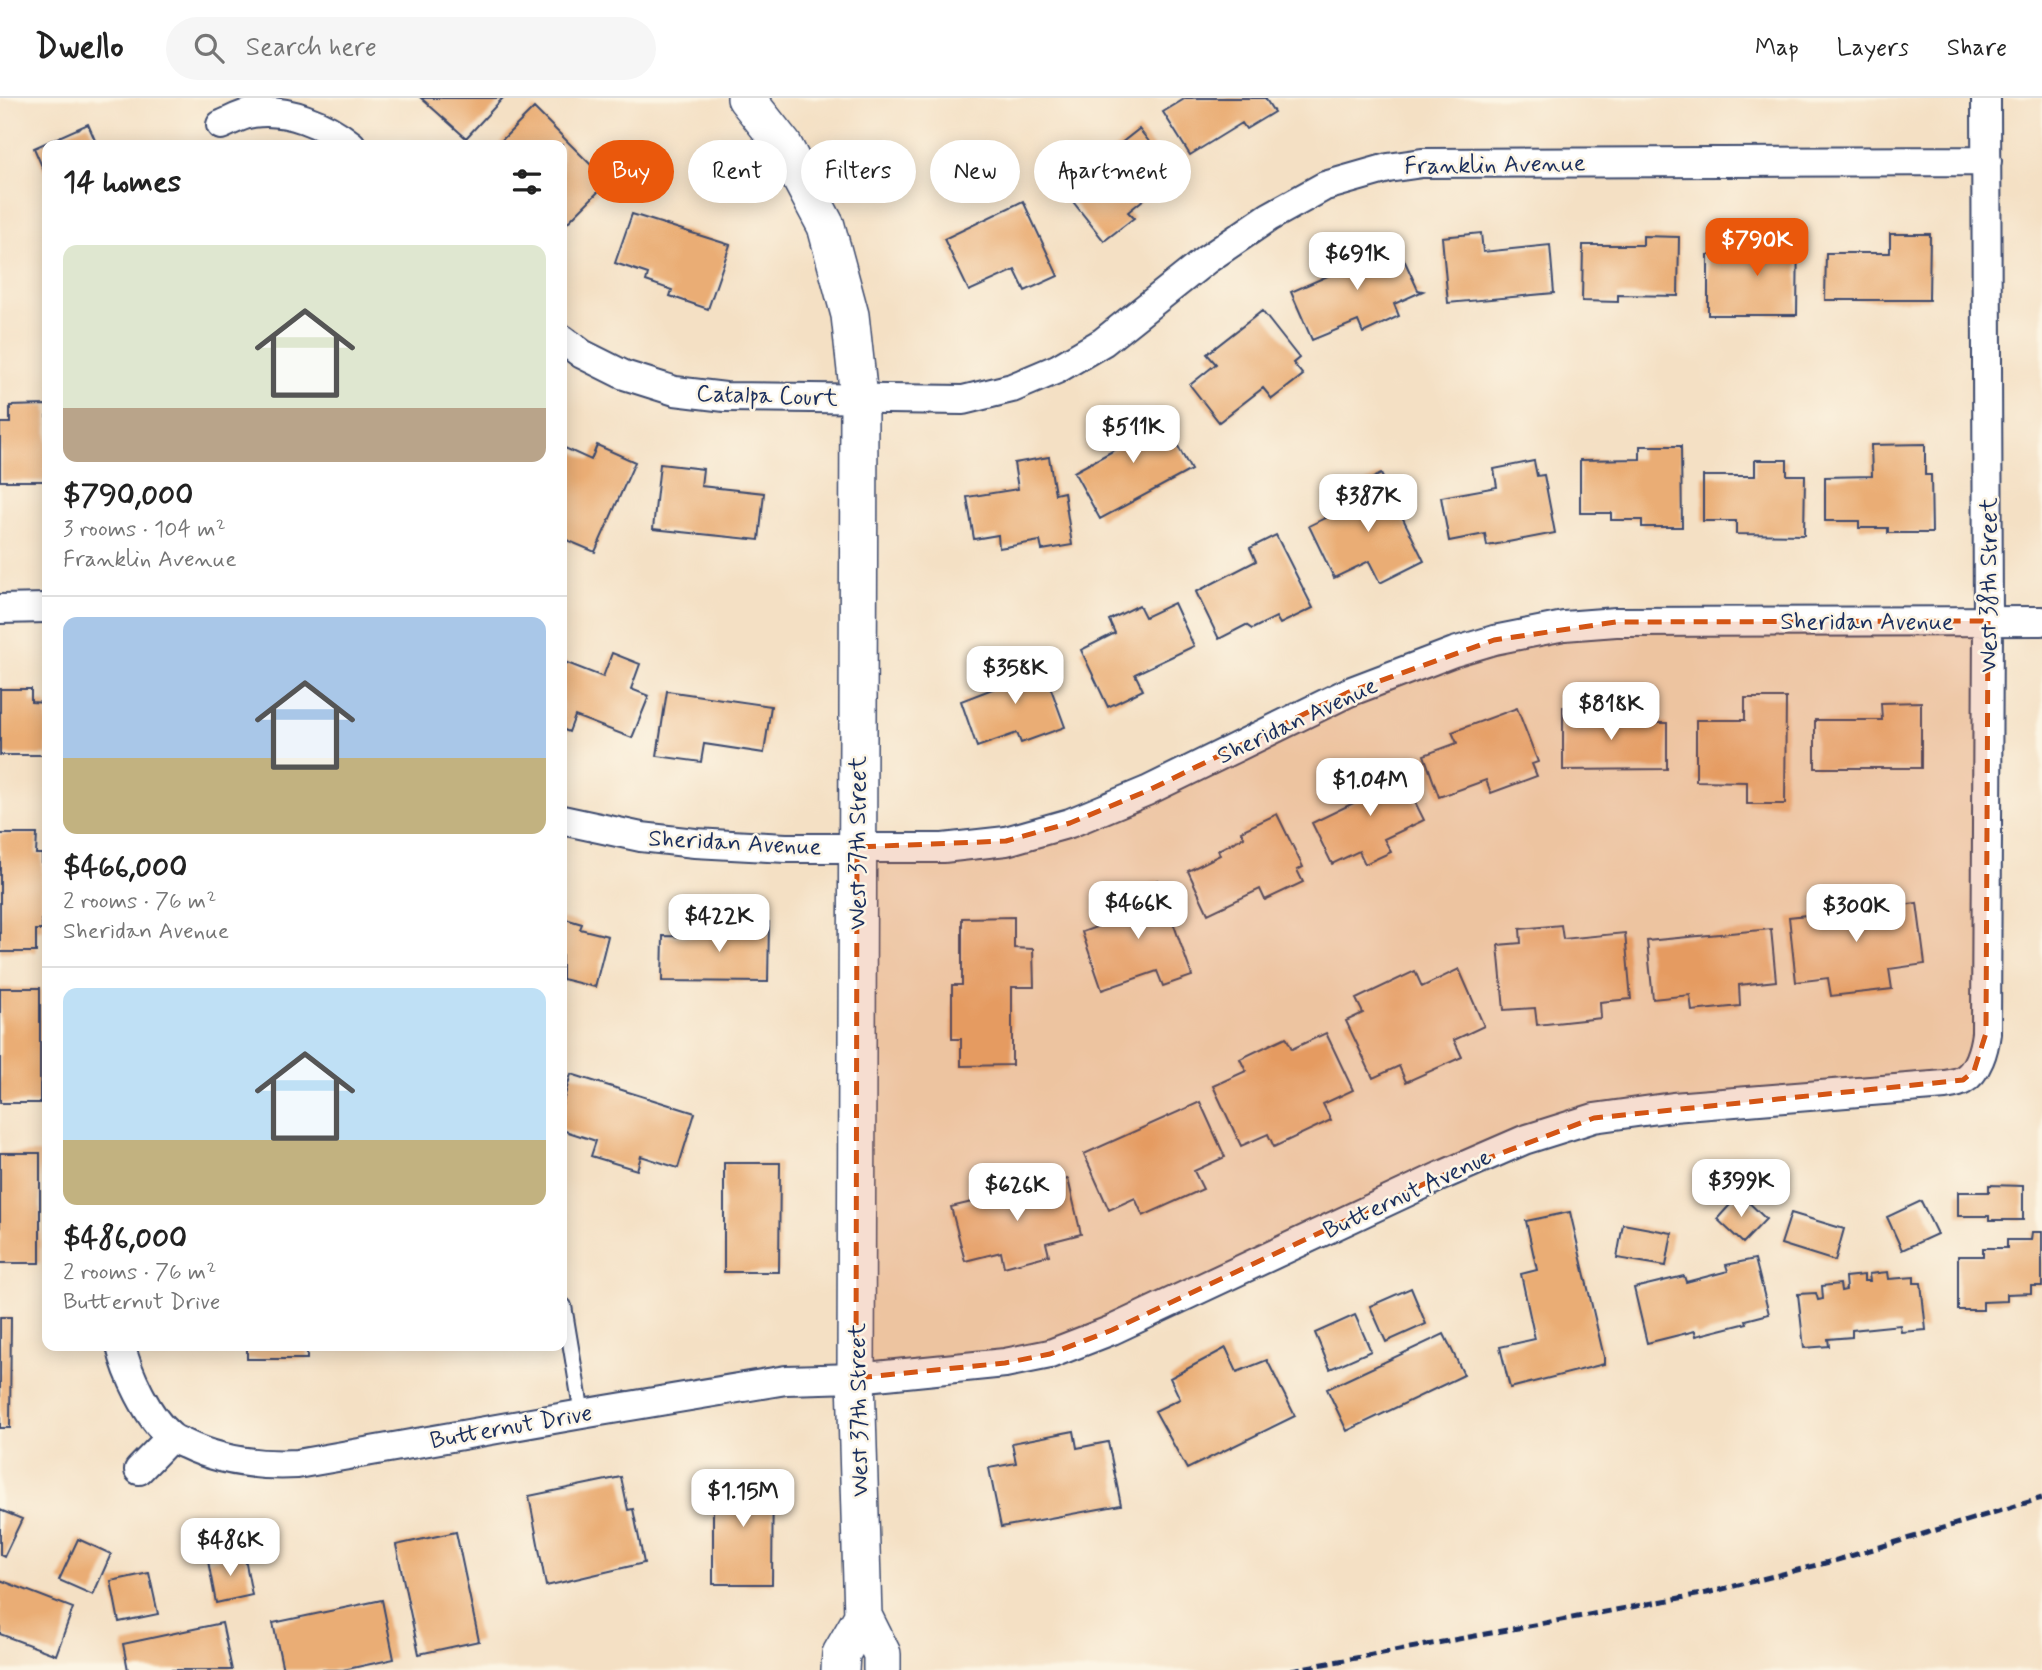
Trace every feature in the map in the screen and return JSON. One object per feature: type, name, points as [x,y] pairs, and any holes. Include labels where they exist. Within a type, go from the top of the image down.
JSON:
[{"type":"street","name":"West 37th Street","points":[[746,98],[783,145],[826,226],[850,315],[859,398],[856,1378],[863,1616],[882,1654],[882,1670]]},
{"type":"street","name":"West 38th Street","points":[[1974,1071],[1986,1033],[1986,98]]},
{"type":"street","points":[[221,125],[250,113],[274,112],[298,116],[344,140]]},
{"type":"street","name":"Franklin Avenue","points":[[859,398],[963,400],[1012,388],[1057,369],[1103,342],[1206,260],[1269,217],[1325,187],[1388,168],[1422,163],[1987,161]]},
{"type":"street","name":"Catalpa Court","points":[[567,343],[582,354],[624,375],[675,391],[725,397],[859,398]]},
{"type":"street","points":[[0,609],[42,608]]},
{"type":"street","name":"Sheridan Avenue","points":[[567,821],[641,837],[786,848],[943,848],[1006,841],[1070,822],[1147,792],[1349,692],[1454,652],[1494,640],[1564,626],[1616,622],[2042,621]]},
{"type":"street","name":"Butternut Avenue","points":[[856,1378],[1005,1363],[1050,1354],[1112,1330],[1441,1176],[1524,1140],[1594,1118],[1673,1107],[1945,1085],[1963,1080],[1974,1071]]},
{"type":"street","points":[[123,1351],[134,1384],[148,1409],[171,1437],[139,1470]]},
{"type":"street","name":"Butternut Drive","points":[[171,1437],[198,1451],[240,1463],[268,1466],[297,1464],[786,1380],[856,1378]]},
{"type":"street","points":[[840,1670],[841,1654],[863,1616]]},
{"type":"lane","points":[[567,1324],[582,1414]]},
{"type":"highlighted area","points":[[1988,621],[1986,1033],[1974,1071],[1963,1080],[1594,1118],[1441,1176],[1112,1330],[1050,1354],[1005,1363],[856,1378],[857,847],[1006,841],[1070,823],[1147,791],[1349,692],[1494,640],[1616,622]]},
{"type":"building","points":[[421,98],[503,98],[466,138]]},
{"type":"building","points":[[1186,98],[1265,98],[1274,112],[1246,129],[1242,123],[1191,154],[1191,140],[1181,140],[1163,112]]},
{"type":"building","points":[[534,108],[566,140],[502,140]]},
{"type":"building","points":[[88,124],[95,140],[52,140]]},
{"type":"building","points":[[1139,129],[1148,140],[1125,140]]},
{"type":"building","points":[[567,141],[588,162],[588,202],[567,223]]},
{"type":"building","points":[[42,144],[42,166],[34,148]]},
{"type":"building","points":[[1023,201],[1058,276],[1025,291],[1015,270],[969,291],[944,239]]},
{"type":"building","points":[[1074,203],[1139,203],[1128,212],[1134,218],[1104,241]]},
{"type":"building","points":[[632,214],[730,245],[708,309],[670,296],[672,290],[646,281],[648,274],[615,263]]},
{"type":"building","points":[[1758,229],[1798,229],[1797,315],[1708,315],[1708,255],[1757,255]]},
{"type":"building","points":[[1481,233],[1483,252],[1550,245],[1554,293],[1448,303],[1442,237]]},
{"type":"building","points":[[1890,234],[1930,234],[1929,300],[1825,300],[1826,253],[1890,253]]},
{"type":"building","points":[[1643,236],[1679,237],[1678,296],[1618,295],[1618,302],[1582,301],[1583,245],[1643,245]]},
{"type":"building","points":[[1394,238],[1418,290],[1423,291],[1394,304],[1399,316],[1363,333],[1358,321],[1312,340],[1291,292],[1330,275],[1327,268]]},
{"type":"building","points":[[1262,311],[1299,358],[1293,363],[1303,375],[1272,399],[1263,388],[1219,422],[1190,385],[1216,364],[1207,354]]},
{"type":"building","points":[[42,405],[42,481],[0,481],[0,423],[10,423],[10,406]]},
{"type":"building","points":[[1157,408],[1191,470],[1100,519],[1074,472],[1120,447],[1112,433]]},
{"type":"building","points":[[1925,444],[1925,475],[1931,475],[1932,533],[1888,533],[1888,528],[1859,528],[1859,521],[1825,521],[1825,477],[1872,476],[1871,445]]},
{"type":"building","points":[[597,445],[635,462],[595,552],[567,540],[567,449],[591,460]]},
{"type":"building","points":[[1640,446],[1681,446],[1682,527],[1642,527],[1642,520],[1611,520],[1611,513],[1580,513],[1580,460],[1640,459]]},
{"type":"building","points":[[1049,457],[1055,494],[1064,492],[1072,545],[1042,550],[1040,541],[999,548],[998,535],[974,539],[967,497],[1018,489],[1014,463]]},
{"type":"building","points":[[1755,460],[1787,460],[1787,475],[1805,475],[1804,535],[1736,534],[1736,521],[1703,521],[1703,476],[1755,476]]},
{"type":"building","points":[[1534,461],[1537,476],[1544,475],[1555,533],[1487,546],[1485,534],[1449,541],[1441,497],[1497,487],[1494,469]]},
{"type":"building","points":[[660,464],[703,469],[701,486],[764,493],[759,540],[653,529]]},
{"type":"building","points":[[1381,474],[1424,561],[1380,583],[1369,561],[1334,578],[1309,526],[1348,507],[1341,494]]},
{"type":"building","points":[[1276,535],[1313,608],[1280,624],[1276,617],[1252,629],[1246,625],[1219,639],[1196,592],[1256,561],[1250,548]]},
{"type":"building","points":[[1174,603],[1194,646],[1135,674],[1143,690],[1108,707],[1081,650],[1115,633],[1109,620],[1139,605],[1145,617]]},
{"type":"building","points":[[612,653],[640,664],[631,689],[649,696],[632,738],[575,716],[569,732],[567,731],[567,663],[603,677]]},
{"type":"building","points":[[1039,656],[1065,727],[1021,743],[1017,733],[977,747],[961,701],[1003,685],[998,671]]},
{"type":"building","points":[[0,689],[31,689],[31,702],[42,703],[42,755],[0,755]]},
{"type":"building","points":[[667,691],[771,706],[764,753],[704,744],[701,762],[657,756]]},
{"type":"building","points":[[1745,698],[1786,698],[1785,804],[1747,804],[1747,782],[1696,781],[1696,720],[1745,720]]},
{"type":"building","points":[[1921,702],[1921,768],[1815,768],[1815,720],[1882,720],[1881,703]]},
{"type":"building","points":[[1603,706],[1603,723],[1667,723],[1667,769],[1563,770],[1563,707]]},
{"type":"building","points":[[1517,708],[1538,762],[1532,764],[1537,776],[1491,793],[1486,780],[1439,797],[1424,755],[1457,743],[1452,732]]},
{"type":"building","points":[[1395,762],[1424,820],[1384,839],[1391,852],[1365,864],[1359,851],[1332,864],[1312,823],[1368,796],[1360,779]]},
{"type":"building","points":[[1277,814],[1303,867],[1297,870],[1303,882],[1265,900],[1260,889],[1208,914],[1188,871],[1220,855],[1218,850],[1244,837],[1241,831]]},
{"type":"building","points":[[0,834],[37,834],[36,854],[42,854],[42,930],[36,930],[36,952],[0,952]]},
{"type":"building","points":[[1158,880],[1192,976],[1163,986],[1157,971],[1102,990],[1082,932],[1122,918],[1114,895]]},
{"type":"building","points":[[1872,893],[1874,909],[1917,903],[1925,964],[1889,969],[1892,989],[1831,996],[1828,978],[1796,982],[1789,917],[1825,913],[1823,899]]},
{"type":"building","points":[[1014,917],[1014,948],[1033,949],[1034,987],[1012,987],[1012,1065],[961,1066],[961,1039],[952,1039],[952,985],[962,985],[962,918]]},
{"type":"building","points":[[567,920],[582,924],[580,929],[608,936],[595,987],[567,980]]},
{"type":"building","points":[[701,922],[769,922],[768,982],[662,981],[663,936],[701,937]]},
{"type":"building","points":[[1561,925],[1563,939],[1625,933],[1631,999],[1600,1002],[1601,1018],[1537,1025],[1535,1008],[1504,1010],[1498,945],[1521,943],[1520,929]]},
{"type":"building","points":[[1771,929],[1776,981],[1739,985],[1740,1006],[1692,1011],[1690,995],[1653,999],[1647,941]]},
{"type":"building","points":[[1459,969],[1484,1026],[1454,1040],[1462,1057],[1406,1082],[1399,1066],[1373,1078],[1346,1021],[1363,1013],[1356,999],[1415,971],[1422,987]]},
{"type":"building","points":[[0,988],[40,988],[40,1103],[0,1103]]},
{"type":"building","points":[[1326,1033],[1353,1090],[1323,1104],[1331,1120],[1274,1147],[1268,1134],[1241,1146],[1213,1086],[1246,1071],[1240,1059],[1286,1037],[1292,1049]]},
{"type":"building","points":[[571,1074],[695,1113],[678,1168],[641,1156],[637,1170],[591,1156],[596,1141],[567,1132],[567,1088]]},
{"type":"building","points":[[1200,1102],[1225,1157],[1194,1171],[1203,1189],[1143,1216],[1135,1198],[1109,1210],[1084,1154]]},
{"type":"building","points":[[0,1153],[40,1153],[40,1263],[0,1263]]},
{"type":"building","points":[[724,1163],[780,1163],[779,1272],[724,1272]]},
{"type":"building","points":[[1068,1179],[1081,1234],[1046,1243],[1049,1255],[1004,1267],[1001,1252],[965,1261],[951,1207]]},
{"type":"building","points":[[1989,1185],[2023,1186],[2023,1220],[1958,1216],[1958,1192],[1989,1192]]},
{"type":"building","points":[[1740,1194],[1766,1219],[1743,1243],[1717,1219]]},
{"type":"building","points":[[1921,1201],[1937,1234],[1902,1250],[1887,1217]]},
{"type":"building","points":[[1570,1212],[1604,1364],[1510,1388],[1500,1347],[1535,1339],[1521,1274],[1537,1270],[1526,1221]]},
{"type":"building","points":[[1791,1213],[1844,1229],[1835,1261],[1781,1244]]},
{"type":"building","points":[[1623,1224],[1672,1233],[1666,1266],[1617,1258]]},
{"type":"building","points":[[2032,1232],[2042,1232],[2042,1286],[2031,1286],[2031,1293],[2007,1294],[2007,1301],[1983,1302],[1983,1310],[1958,1310],[1958,1256],[1983,1256],[1983,1248],[2007,1248],[2007,1240],[2031,1240]]},
{"type":"building","points":[[1755,1259],[1769,1314],[1746,1320],[1747,1323],[1696,1336],[1695,1331],[1647,1343],[1634,1288],[1684,1276],[1686,1282],[1728,1271],[1726,1265]]},
{"type":"building","points":[[1888,1272],[1889,1279],[1914,1277],[1914,1283],[1921,1283],[1926,1330],[1901,1332],[1900,1325],[1852,1330],[1852,1337],[1828,1339],[1829,1346],[1804,1348],[1798,1294],[1816,1293],[1818,1300],[1823,1299],[1822,1286],[1840,1284],[1841,1291],[1846,1290],[1845,1277],[1864,1275],[1864,1281],[1870,1281],[1869,1274]]},
{"type":"building","points":[[1411,1288],[1426,1324],[1386,1342],[1370,1306]]},
{"type":"building","points":[[1355,1315],[1371,1351],[1330,1369],[1315,1333]]},
{"type":"building","points":[[0,1317],[11,1317],[10,1428],[0,1428]]},
{"type":"building","points":[[1444,1334],[1464,1375],[1347,1431],[1327,1389]]},
{"type":"building","points":[[1226,1348],[1237,1372],[1267,1360],[1295,1416],[1187,1469],[1155,1411],[1180,1399],[1170,1378]]},
{"type":"building","points":[[247,1351],[307,1351],[307,1359],[247,1359]]},
{"type":"building","points":[[1074,1431],[1077,1448],[1108,1442],[1121,1505],[1001,1527],[989,1468],[1016,1463],[1012,1443]]},
{"type":"building","points":[[713,1474],[773,1474],[772,1584],[713,1584]]},
{"type":"building","points":[[621,1477],[628,1510],[633,1509],[644,1563],[546,1586],[529,1496]]},
{"type":"building","points":[[0,1510],[22,1519],[4,1557],[0,1555]]},
{"type":"building","points":[[456,1532],[479,1641],[419,1654],[396,1545]]},
{"type":"building","points":[[78,1539],[111,1554],[93,1595],[59,1580]]},
{"type":"building","points":[[244,1553],[252,1595],[216,1603],[208,1561]]},
{"type":"building","points":[[149,1573],[158,1614],[119,1622],[111,1581]]},
{"type":"building","points":[[0,1580],[73,1608],[56,1655],[0,1634]]},
{"type":"building","points":[[382,1600],[394,1659],[343,1670],[283,1670],[273,1623]]},
{"type":"building","points":[[222,1623],[232,1670],[128,1670],[123,1644]]},
{"type":"railway","points":[[1291,1670],[1707,1593],[1837,1560],[2042,1498]]}]
